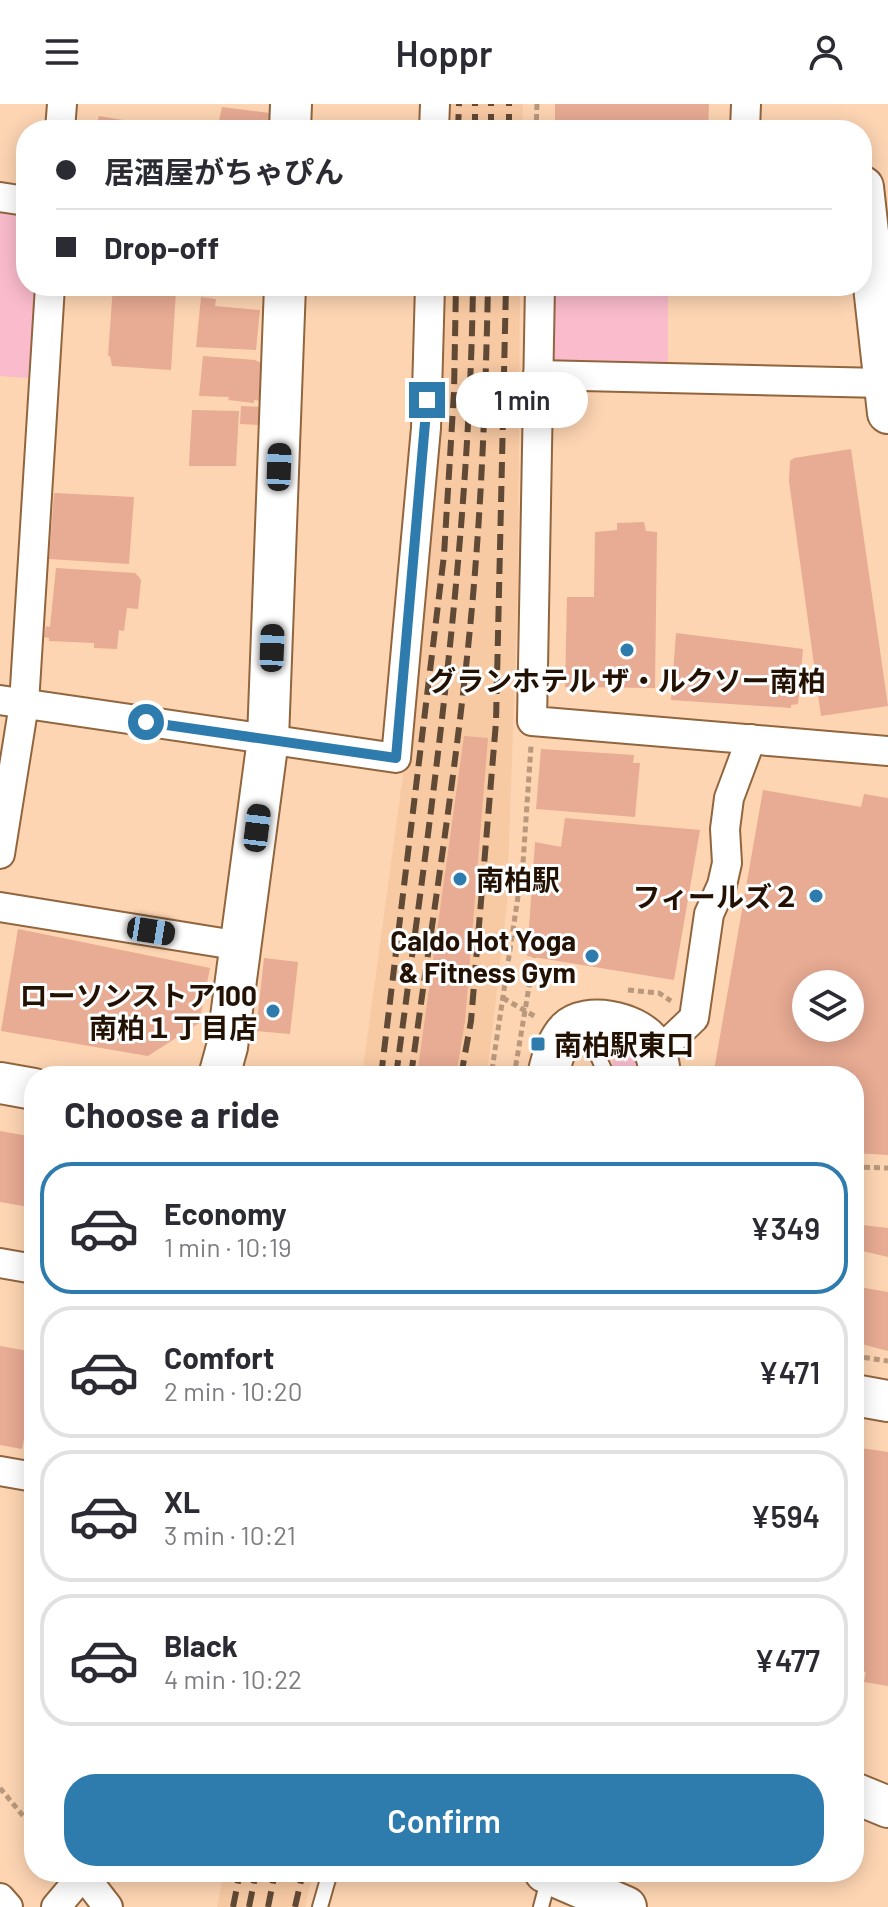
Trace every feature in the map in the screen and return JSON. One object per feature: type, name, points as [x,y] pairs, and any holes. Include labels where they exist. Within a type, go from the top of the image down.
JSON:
[{"type":"street","points":[[538,375],[886,398],[872,200]]},
{"type":"street","points":[[0,854],[49,296]]},
{"type":"street","points":[[222,1066],[227,1047],[268,739],[285,296]]},
{"type":"street","points":[[12,702],[396,758],[426,428],[430,296]]},
{"type":"street","points":[[540,296],[532,721],[888,751]]},
{"type":"street","points":[[657,1063],[672,1039],[694,1018],[709,914],[722,885],[727,863],[725,829],[729,798],[751,739]]},
{"type":"street","points":[[0,907],[241,946]]},
{"type":"street","points":[[551,1066],[556,1048],[552,1024],[597,1021],[623,1025],[647,1038],[657,1063]]},
{"type":"street","points":[[0,1083],[24,1087]]},
{"type":"street","points":[[0,1263],[24,1267]]},
{"type":"street","points":[[864,1397],[888,1401]]},
{"type":"street","points":[[0,1471],[24,1475]]},
{"type":"street","points":[[864,1797],[888,1807]]},
{"type":"street","points":[[56,1907],[75,1882]]},
{"type":"street","points":[[87,1882],[108,1907]]},
{"type":"street","points":[[545,1884],[626,1907]]},
{"type":"street","points":[[0,1898],[8,1907]]},
{"type":"lane","points":[[552,1024],[586,1042],[602,1066]]},
{"type":"lane","points":[[320,1907],[327,1882]]},
{"type":"path","points":[[493,1066],[523,863],[532,721]]},
{"type":"path","points":[[516,1066],[534,957]]},
{"type":"path","points":[[503,998],[552,1024]]},
{"type":"path","points":[[864,1167],[888,1168]]},
{"type":"path","points":[[864,1357],[888,1361]]},
{"type":"path","points":[[0,1788],[24,1817]]},
{"type":"shaded area","points":[[439,104],[523,104],[522,120],[439,120]]},
{"type":"shaded area","points":[[0,209],[16,211],[16,296],[36,296],[28,378],[0,376]]},
{"type":"shaded area","points":[[432,296],[520,296],[518,587],[507,903],[488,1066],[363,1066],[418,665]]},
{"type":"shaded area","points":[[550,296],[668,296],[668,364],[557,362],[549,353]]},
{"type":"shaded area","points":[[595,1040],[624,1042],[640,1066],[613,1066]]},
{"type":"shaded area","points":[[222,1882],[311,1882],[305,1907],[217,1907]]},
{"type":"building","points":[[555,104],[709,104],[708,120],[555,120]]},
{"type":"building","points":[[222,107],[270,113],[269,120],[219,120]]},
{"type":"building","points":[[99,116],[123,120],[98,120]]},
{"type":"building","points":[[112,296],[176,296],[171,370],[112,366],[108,356]]},
{"type":"building","points":[[201,297],[216,299],[215,306],[260,310],[256,350],[196,347]]},
{"type":"building","points":[[203,356],[255,360],[265,365],[262,401],[254,400],[254,403],[228,400],[229,397],[199,396]]},
{"type":"building","points":[[241,406],[262,407],[262,425],[240,424]]},
{"type":"building","points":[[192,410],[239,411],[236,466],[189,466]]},
{"type":"building","points":[[851,449],[888,706],[821,716],[789,481],[790,461]]},
{"type":"building","points":[[54,493],[134,497],[129,564],[49,559]]},
{"type":"building","points":[[644,522],[646,531],[657,532],[655,688],[565,687],[567,597],[594,597],[595,532],[617,530],[617,523]]},
{"type":"building","points":[[56,568],[135,573],[138,576],[141,580],[138,609],[127,608],[124,631],[119,630],[117,649],[94,648],[94,643],[49,641],[44,637],[46,626],[50,627]]},
{"type":"building","points":[[676,633],[803,649],[798,704],[791,705],[791,708],[671,700]]},
{"type":"building","name":"南柏駅","points":[[464,736],[488,738],[465,1021],[458,1066],[418,1066]]},
{"type":"building","points":[[541,749],[634,755],[633,763],[640,763],[635,817],[536,809]]},
{"type":"building","name":"フィールズ２","points":[[763,790],[861,807],[864,794],[888,798],[888,1155],[864,1154],[864,1066],[715,1066]]},
{"type":"building","points":[[565,818],[700,830],[674,980],[527,956],[535,842],[561,847]]},
{"type":"building","points":[[18,929],[210,968],[199,1023],[148,1056],[1,1031]]},
{"type":"building","points":[[264,958],[298,962],[290,1034],[256,1031]]},
{"type":"building","points":[[0,1131],[24,1135],[24,1206],[0,1202]]},
{"type":"building","points":[[864,1225],[888,1228],[888,1257],[864,1251]]},
{"type":"building","points":[[864,1288],[888,1292],[888,1351],[864,1345]]},
{"type":"building","points":[[0,1346],[24,1350],[24,1438],[22,1449],[0,1445]]},
{"type":"building","points":[[864,1448],[888,1452],[888,1686],[864,1682]]},
{"type":"railway","points":[[458,120],[459,104]]},
{"type":"railway","points":[[475,104],[475,120]]},
{"type":"railway","points":[[491,104],[491,120]]},
{"type":"railway","points":[[509,104],[509,120]]},
{"type":"railway","points":[[382,1066],[444,555],[454,392],[456,296]]},
{"type":"railway","points":[[397,1066],[435,780],[456,583],[470,385],[473,296]]},
{"type":"railway","points":[[412,1066],[456,753],[470,624],[482,457],[488,296]]},
{"type":"railway","points":[[463,1066],[471,1021],[496,722],[506,296]]},
{"type":"railway","points":[[233,1907],[238,1882]]},
{"type":"railway","points":[[249,1907],[254,1882]]},
{"type":"railway","points":[[268,1907],[273,1882]]},
{"type":"railway","points":[[295,1907],[301,1882]]},
{"type":"place","name":"グランホテル ザ・ルクソー南柏","points":[[627,650]]},
{"type":"place","name":"南柏駅","points":[[460,879]]},
{"type":"place","name":"フィールズ２","points":[[816,896]]},
{"type":"place","name":"Caldo Hot Yoga & Fitness Gym","points":[[592,956]]},
{"type":"place","name":"ローソンストア100 南柏１丁目店","points":[[273,1011]]},
{"type":"place","name":"南柏駅東口","points":[[538,1044]]},
{"type":"route","points":[[146,722],[396,758],[427,400]]}]
